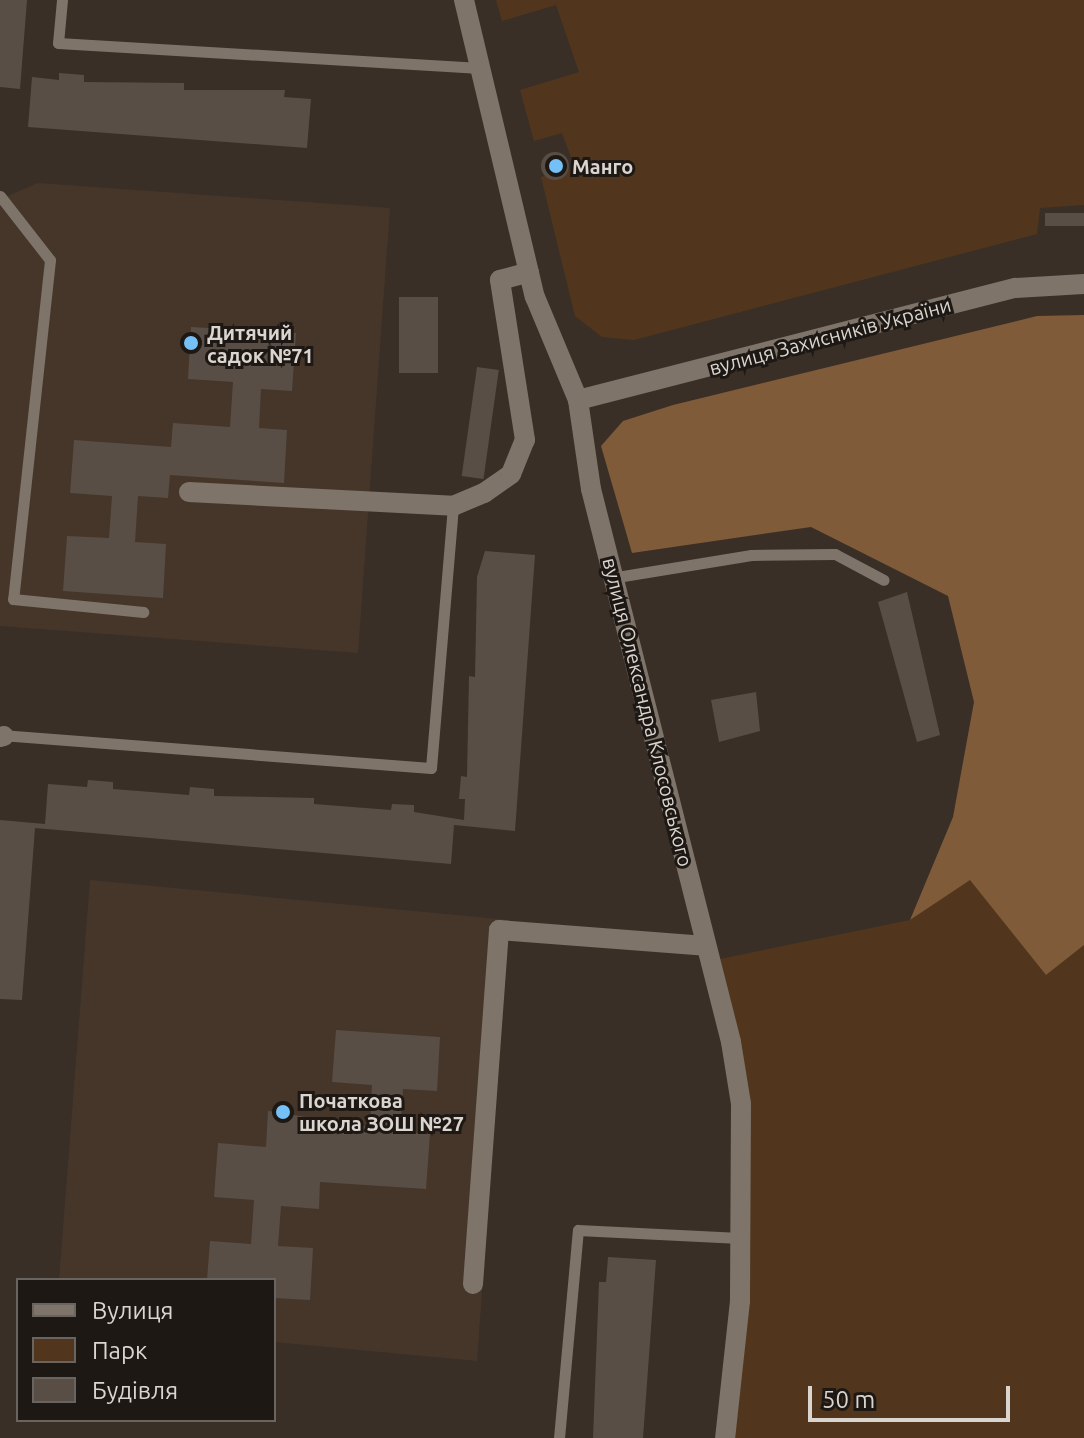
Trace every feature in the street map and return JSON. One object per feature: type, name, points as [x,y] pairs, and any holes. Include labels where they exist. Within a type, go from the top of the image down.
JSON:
[{"type":"street","name":"вулиця Олександра Клосовського","points":[[464,0],[529,272],[578,400],[591,489],[617,577],[741,1104],[740,1238],[725,1438]]},
{"type":"street","points":[[189,492],[453,506],[511,474],[525,440],[500,280],[529,272]]},
{"type":"street","name":"вулиця Захисників України","points":[[578,400],[1015,288],[1084,284]]},
{"type":"street","points":[[473,1284],[499,930],[705,946]]},
{"type":"lane","points":[[62,0],[58,43],[480,68]]},
{"type":"lane","points":[[0,196],[50,260],[13,599],[143,612]]},
{"type":"lane","points":[[1,736],[431,768],[453,506]]},
{"type":"lane","points":[[617,577],[751,555],[835,554],[884,580]]},
{"type":"lane","points":[[559,1438],[578,1230],[740,1238]]},
{"type":"shaded area","name":"Дитячий садок №71","points":[[38,183],[390,208],[358,653],[0,626],[0,199]]},
{"type":"shaded area","points":[[1084,315],[1084,945],[1046,975],[970,880],[910,920],[953,817],[974,702],[948,596],[811,527],[632,553],[601,446],[623,421],[673,405],[1037,316]]},
{"type":"shaded area","name":"Початкова школа ЗОШ №27","points":[[90,880],[509,920],[477,1361],[276,1342],[276,1278],[59,1278]]},
{"type":"green space","points":[[496,0],[1084,0],[1084,205],[1040,208],[1037,234],[634,340],[602,337],[575,316],[541,177],[575,168],[562,133],[534,141],[520,90],[579,72],[556,5],[502,21]]},
{"type":"green space","points":[[970,879],[1046,975],[1084,945],[1084,1438],[725,1438],[741,1104],[710,961],[910,920]]},
{"type":"building","points":[[0,0],[27,0],[20,89],[0,87]]},
{"type":"building","points":[[59,73],[84,75],[84,82],[184,83],[184,90],[285,90],[284,97],[311,99],[307,148],[28,127],[32,77],[59,80]]},
{"type":"building","points":[[555,152],[565,156],[569,166],[565,176],[555,180],[545,176],[541,166],[545,156]]},
{"type":"building","points":[[1045,213],[1084,213],[1084,226],[1045,226]]},
{"type":"building","points":[[399,297],[438,297],[438,373],[399,373]]},
{"type":"building","points":[[191,327],[296,333],[292,391],[261,389],[259,428],[287,430],[284,483],[170,475],[168,498],[138,496],[135,542],[166,544],[163,598],[63,591],[67,536],[109,538],[112,496],[70,493],[74,440],[171,447],[173,423],[230,427],[233,382],[188,379]]},
{"type":"building","points":[[477,367],[499,370],[483,479],[462,476]]},
{"type":"building","points":[[485,551],[535,555],[515,831],[454,825],[451,864],[35,828],[22,1000],[0,999],[0,820],[45,824],[48,784],[87,787],[88,780],[113,782],[113,789],[189,795],[190,787],[214,789],[214,796],[314,798],[314,804],[391,810],[392,804],[414,805],[414,812],[464,820],[465,799],[459,799],[461,776],[467,777],[469,676],[475,677],[477,577]]},
{"type":"building","points":[[907,592],[940,735],[917,742],[878,602]]},
{"type":"building","points":[[756,692],[760,731],[719,742],[711,700]]},
{"type":"building","name":"Початкова школа ЗОШ №27","points":[[336,1030],[440,1037],[437,1091],[403,1089],[400,1132],[430,1134],[426,1189],[320,1182],[319,1209],[281,1206],[278,1246],[313,1248],[310,1300],[276,1298],[276,1278],[207,1278],[210,1241],[251,1244],[254,1200],[214,1197],[218,1143],[266,1147],[268,1111],[370,1127],[372,1085],[332,1082]]},
{"type":"building","points":[[608,1257],[656,1260],[643,1438],[593,1438],[599,1282],[606,1282]]},
{"type":"place","name":"Манго","points":[[556,166]]},
{"type":"place","name":"Дитячий садок №71","points":[[191,343]]},
{"type":"place","name":"Початкова школа ЗОШ №27","points":[[283,1112]]}]
